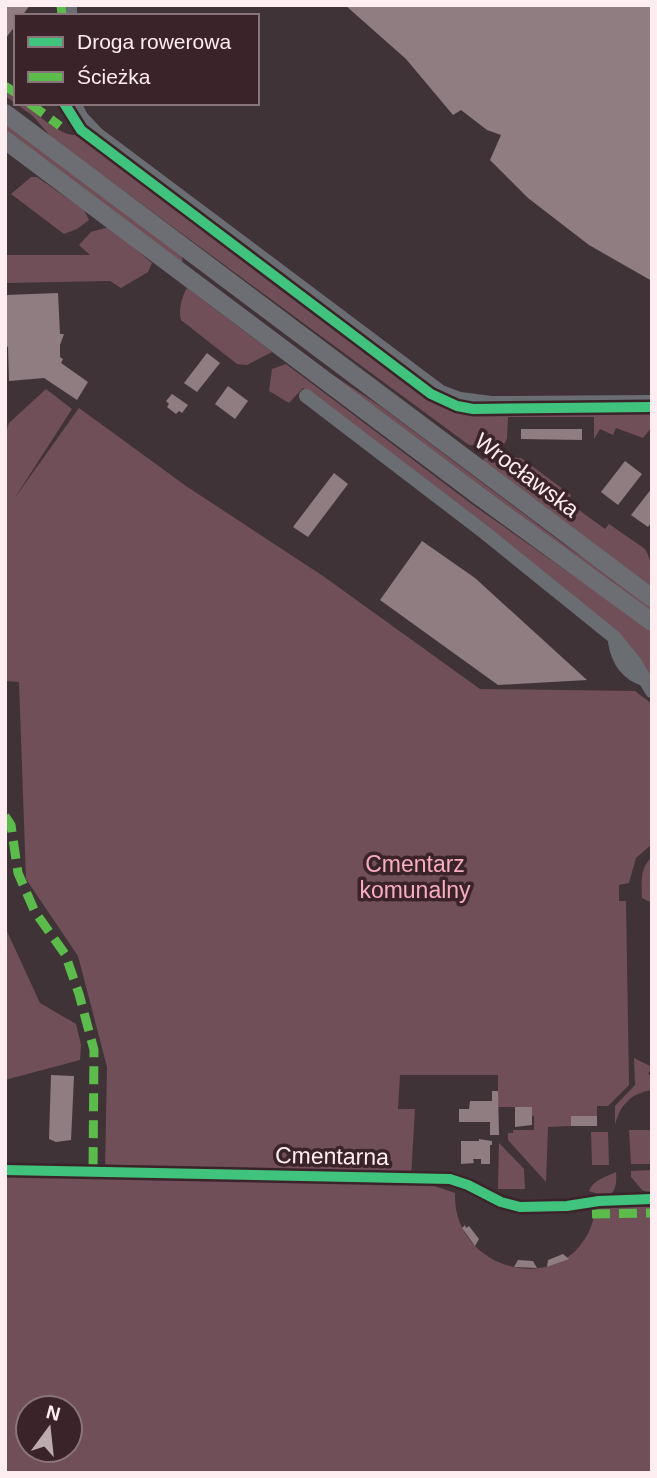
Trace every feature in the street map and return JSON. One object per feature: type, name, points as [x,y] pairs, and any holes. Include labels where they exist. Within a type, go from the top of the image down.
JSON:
[{"type":"main road","name":"Wrocławska","points":[[5,113],[652,598]]},
{"type":"main road","name":"Wrocławska","points":[[5,140],[479,496],[652,622]]},
{"type":"main road","points":[[188,275],[194,270],[205,268],[219,272]]},
{"type":"street","points":[[75,105],[81,117],[97,134],[442,392],[460,399],[491,403],[652,402]]},
{"type":"street","points":[[306,396],[484,532],[614,637],[623,665],[635,676],[649,683]]},
{"type":"street","name":"Cmentarna","points":[[5,1170],[450,1179],[509,1205],[520,1207],[652,1199]]},
{"type":"green space","points":[[5,90],[14,96],[14,102],[5,96]]},
{"type":"green space","points":[[18,105],[26,105],[65,133],[80,135],[437,404],[467,413],[652,412],[652,427],[643,438],[616,428],[613,435],[600,429],[594,439],[594,417],[508,417],[505,443],[497,446],[469,445],[52,138],[33,116]]},
{"type":"green space","points":[[5,122],[181,254],[183,262],[172,257],[5,131]]},
{"type":"green space","points":[[31,177],[37,177],[84,210],[89,220],[64,234],[11,194]]},
{"type":"green space","points":[[109,227],[152,263],[148,272],[121,288],[110,281],[5,283],[5,255],[90,255],[79,245],[91,232]]},
{"type":"green space","points":[[208,282],[333,375],[383,408],[565,545],[652,605],[652,613],[577,562]]},
{"type":"green space","points":[[187,288],[272,352],[247,365],[237,364],[181,320],[181,304]]},
{"type":"green space","points":[[286,364],[473,505],[652,631],[652,674],[648,674],[466,510],[303,388],[289,403],[269,391],[272,369]]},
{"type":"green space","name":"Cmentarz komunalny","points":[[46,389],[72,409],[14,499],[79,408],[186,486],[323,576],[480,689],[635,691],[652,704],[652,844],[636,858],[629,883],[619,885],[619,901],[626,901],[629,1085],[608,1106],[597,1106],[597,1116],[571,1116],[571,1126],[548,1127],[546,1182],[508,1140],[508,1133],[513,1133],[513,1130],[534,1130],[532,1107],[498,1107],[498,1075],[400,1075],[398,1109],[415,1109],[411,1178],[455,1193],[460,1222],[474,1245],[495,1260],[519,1268],[544,1267],[568,1257],[586,1237],[596,1207],[652,1207],[652,1473],[5,1473],[5,1172],[105,1172],[107,1067],[78,956],[26,879],[19,682],[5,681],[5,435],[9,423]]},
{"type":"green space","points":[[487,456],[521,458],[571,495],[568,502],[605,529],[609,524],[645,549],[652,572],[652,587],[482,461]]},
{"type":"green space","points":[[652,857],[652,903],[642,898],[642,876]]},
{"type":"green space","points":[[5,927],[40,1003],[76,1024],[81,1045],[80,1060],[5,1080]]},
{"type":"green space","points":[[634,1058],[652,1067],[648,1074],[652,1076],[652,1090],[632,1097],[620,1112],[615,1125],[615,1106],[635,1085]]},
{"type":"green space","points":[[629,1130],[652,1130],[652,1164],[631,1164]]},
{"type":"green space","points":[[591,1132],[608,1132],[609,1165],[592,1165]]},
{"type":"green space","points":[[499,1143],[524,1169],[525,1189],[498,1189]]},
{"type":"green space","points":[[652,1170],[652,1194],[642,1190],[631,1177],[631,1171]]},
{"type":"green space","points":[[616,1172],[615,1186],[610,1195],[607,1197],[589,1191],[597,1181]]},
{"type":"building","points":[[5,5],[30,5],[23,14],[14,14],[14,28],[5,39]]},
{"type":"building","points":[[345,5],[652,5],[652,281],[589,245],[528,198],[490,160],[501,135],[487,130],[461,110],[453,115],[406,59]]},
{"type":"building","points":[[58,293],[60,334],[64,334],[60,345],[60,357],[63,359],[61,363],[88,382],[77,400],[44,378],[9,381],[8,347],[5,345],[5,295]]},
{"type":"building","points":[[207,353],[220,363],[197,392],[184,383]]},
{"type":"building","points":[[228,386],[248,401],[235,419],[215,404]]},
{"type":"building","points":[[172,394],[188,405],[182,413],[179,411],[176,414],[167,407],[169,404],[166,401]]},
{"type":"building","points":[[521,429],[582,429],[582,440],[521,439]]},
{"type":"building","points":[[625,461],[642,474],[618,505],[601,492]]},
{"type":"building","points":[[334,473],[348,484],[308,537],[293,527]]},
{"type":"building","points":[[652,488],[652,522],[648,527],[631,515]]},
{"type":"building","points":[[422,541],[475,578],[587,680],[498,685],[380,600]]},
{"type":"building","points":[[51,1075],[74,1076],[71,1140],[56,1142],[49,1139]]},
{"type":"building","points":[[492,1091],[498,1091],[499,1135],[490,1135],[490,1122],[459,1122],[459,1109],[469,1109],[470,1101],[492,1101]]},
{"type":"building","points":[[515,1107],[532,1107],[532,1125],[515,1127]]},
{"type":"building","points":[[571,1116],[597,1116],[597,1126],[571,1126]]},
{"type":"building","points":[[461,1141],[492,1141],[490,1164],[481,1164],[481,1159],[473,1159],[474,1163],[461,1164]]},
{"type":"building","points":[[465,1225],[466,1228],[469,1226],[479,1239],[475,1246],[462,1228]]},
{"type":"building","points":[[563,1254],[569,1259],[547,1267],[548,1260]]},
{"type":"building","points":[[518,1260],[533,1261],[537,1268],[514,1267]]},
{"type":"marked path","points":[[61,5],[62,14]]},
{"type":"marked path","points":[[5,86],[14,92]]},
{"type":"marked path","points":[[32,105],[60,126]]},
{"type":"marked path","points":[[5,816],[11,825],[18,873],[35,912],[65,954],[94,1050],[93,1173]]},
{"type":"marked path","points":[[592,1214],[652,1213]]},
{"type":"cycle path","points":[[65,105],[81,130],[431,394],[457,406],[473,409],[652,407]]},
{"type":"cycle path","points":[[5,1170],[450,1179],[501,1202],[520,1207],[652,1199]]}]
